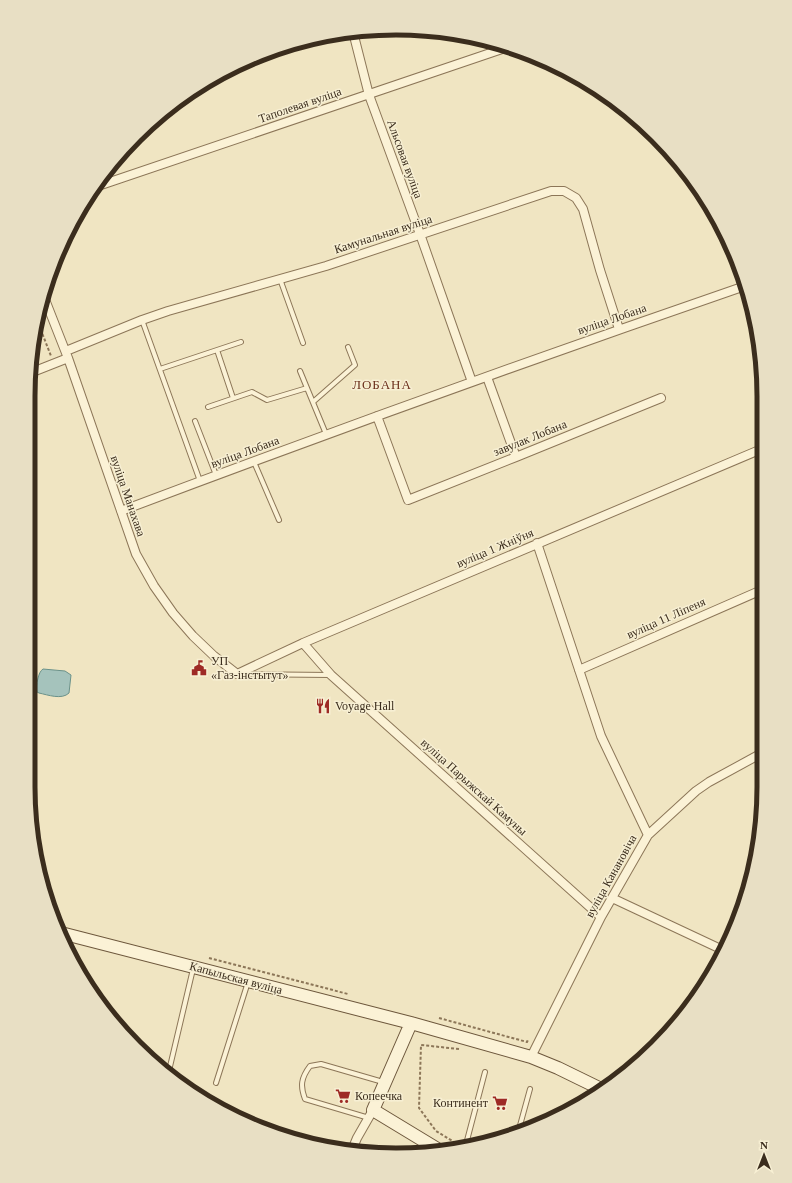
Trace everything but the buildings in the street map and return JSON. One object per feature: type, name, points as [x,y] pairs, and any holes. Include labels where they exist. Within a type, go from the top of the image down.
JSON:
[{"type":"main road","name":"Капыльская вуліца","points":[[63,927],[248,982],[411,1023],[531,1057],[597,1087]]},
{"type":"main road","points":[[411,1023],[371,1114],[431,1146]]},
{"type":"street","name":"Альсовая вуліца","points":[[354,38],[369,94],[472,382]]},
{"type":"street","name":"Таполевая вуліца","points":[[104,184],[499,50]]},
{"type":"street","name":"Камунальная вуліца","points":[[36,370],[142,320],[168,311],[326,266],[551,191],[564,191],[576,198],[583,209],[600,270],[619,329]]},
{"type":"street","name":"вуліца Лобана","points":[[121,511],[487,376],[740,288]]},
{"type":"street","name":"вуліца Манахава","points":[[47,304],[67,355],[136,554],[154,586],[173,613],[193,636],[214,656],[237,674]]},
{"type":"street","points":[[487,376],[516,457]]},
{"type":"street","name":"завулак Лобана","points":[[378,416],[408,500],[661,398]]},
{"type":"street","name":"вуліца 1 Жніўня","points":[[237,674],[303,643],[757,451]]},
{"type":"street","points":[[537,543],[601,736],[648,835]]},
{"type":"street","name":"вуліца 11 Ліпеня","points":[[579,670],[757,591]]},
{"type":"street","name":"вуліца Парыжскай Камуны","points":[[303,643],[332,675],[601,917]]},
{"type":"street","name":"вуліца Канановіча","points":[[531,1057],[601,917],[648,835],[696,791],[709,782],[757,756]]},
{"type":"street","points":[[612,898],[719,948]]},
{"type":"street","points":[[354,1145],[371,1114]]},
{"type":"lane","points":[[280,279],[303,343]]},
{"type":"lane","points":[[142,320],[200,481]]},
{"type":"lane","points":[[160,369],[241,342]]},
{"type":"lane","points":[[313,402],[355,365],[348,347]]},
{"type":"lane","points":[[217,350],[233,398]]},
{"type":"lane","points":[[300,371],[326,435]]},
{"type":"lane","points":[[208,407],[252,392],[267,400],[307,388]]},
{"type":"lane","points":[[195,421],[216,476]]},
{"type":"lane","points":[[254,461],[279,520]]},
{"type":"lane","points":[[237,674],[332,675]]},
{"type":"lane","points":[[170,1068],[194,967]]},
{"type":"lane","points":[[216,1083],[248,982]]},
{"type":"lane","points":[[371,1114],[305,1099],[301,1090],[304,1075],[310,1066],[321,1064],[385,1083]]},
{"type":"lane","points":[[466,1141],[485,1072]]},
{"type":"lane","points":[[520,1126],[530,1088]]},
{"type":"path","points":[[41,331],[54,363]]},
{"type":"path","points":[[202,957],[354,996]]},
{"type":"path","points":[[437,1018],[527,1042],[531,1036]]},
{"type":"path","points":[[421,1045],[419,1108],[436,1131],[455,1143]]},
{"type":"water","points":[[43,669],[65,671],[71,675],[69,693],[59,697],[37,692],[38,679]]},
{"type":"place","name":"УП «Газ-інстытут»","points":[[199,668]]},
{"type":"place","name":"Voyage Hall","points":[[323,706]]},
{"type":"place","name":"Копеечка","points":[[343,1096]]},
{"type":"place","name":"Континент","points":[[500,1103]]},
{"type":"district","name":"ЛОБАНА","points":[[382,384]]}]
